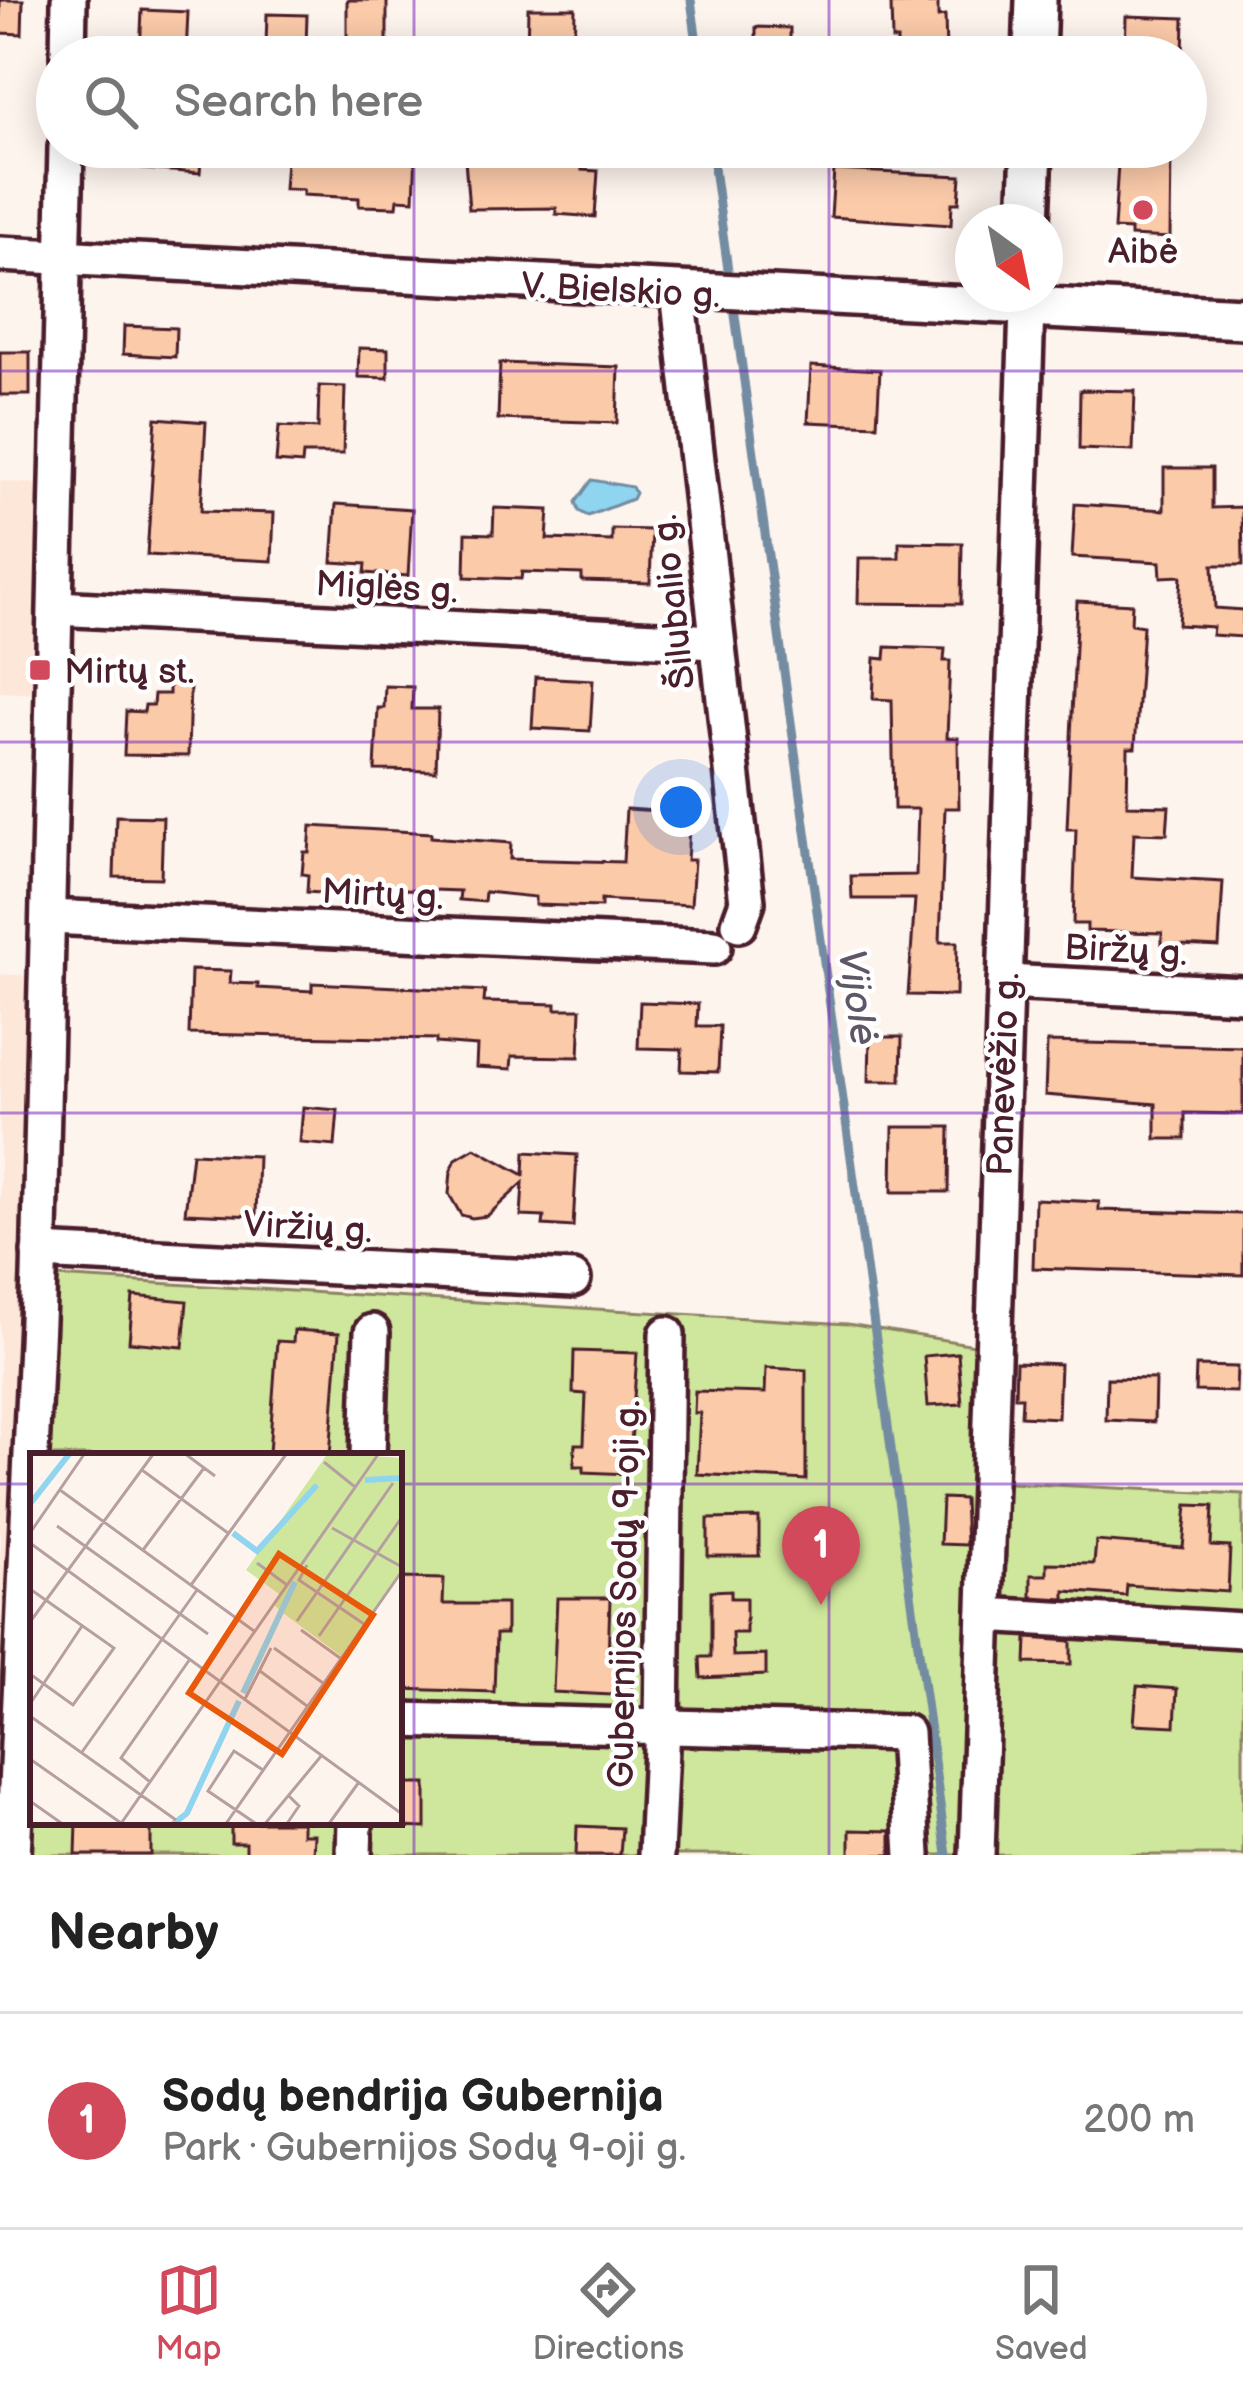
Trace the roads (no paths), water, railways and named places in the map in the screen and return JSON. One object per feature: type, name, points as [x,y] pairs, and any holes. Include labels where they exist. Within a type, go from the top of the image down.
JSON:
[{"type":"street","points":[[68,36],[69,0]]},
{"type":"street","points":[[1035,36],[1036,0]]},
{"type":"street","points":[[33,1453],[66,168]]},
{"type":"street","points":[[1029,204],[1030,168]]},
{"type":"street","name":"V. Bielskio g.","points":[[0,254],[693,293],[955,299]]},
{"type":"street","name":"Šilubalio g.","points":[[693,293],[734,924]]},
{"type":"street","name":"V. Bielskio g.","points":[[1063,304],[1243,318]]},
{"type":"street","name":"Panevėžio g.","points":[[977,1855],[1027,312]]},
{"type":"street","name":"Miglės g.","points":[[56,608],[715,642]]},
{"type":"street","name":"Mirtų g.","points":[[49,917],[734,924]]},
{"type":"street","name":"Biržų g.","points":[[1005,982],[1243,994]]},
{"type":"street","name":"Viržių g.","points":[[39,1252],[573,1279]]},
{"type":"street","points":[[368,1453],[372,1331]]},
{"type":"street","name":"Gubernijos Sodų 9-oji g.","points":[[656,1855],[667,1334]]},
{"type":"street","points":[[13,1855],[26,1717],[30,1574]]},
{"type":"street","points":[[985,1615],[1243,1630]]},
{"type":"street","points":[[402,1720],[906,1733],[913,1855]]},
{"type":"street","points":[[354,1855],[355,1825]]},
{"type":"water","points":[[592,480],[632,487],[635,493],[632,499],[588,516],[576,502]]},
{"type":"waterway","name":"Vijolė","points":[[691,0],[696,36]]},
{"type":"waterway","name":"Vijolė","points":[[714,168],[730,284]]},
{"type":"waterway","name":"Vijolė","points":[[733,301],[947,1855]]},
{"type":"place","name":"Aibė","points":[[1143,210]]},
{"type":"place","name":"Mirtų st.","points":[[40,670]]},
{"type":"place","name":"Sodų bendrija Gubernija","points":[[821,1605]]}]
